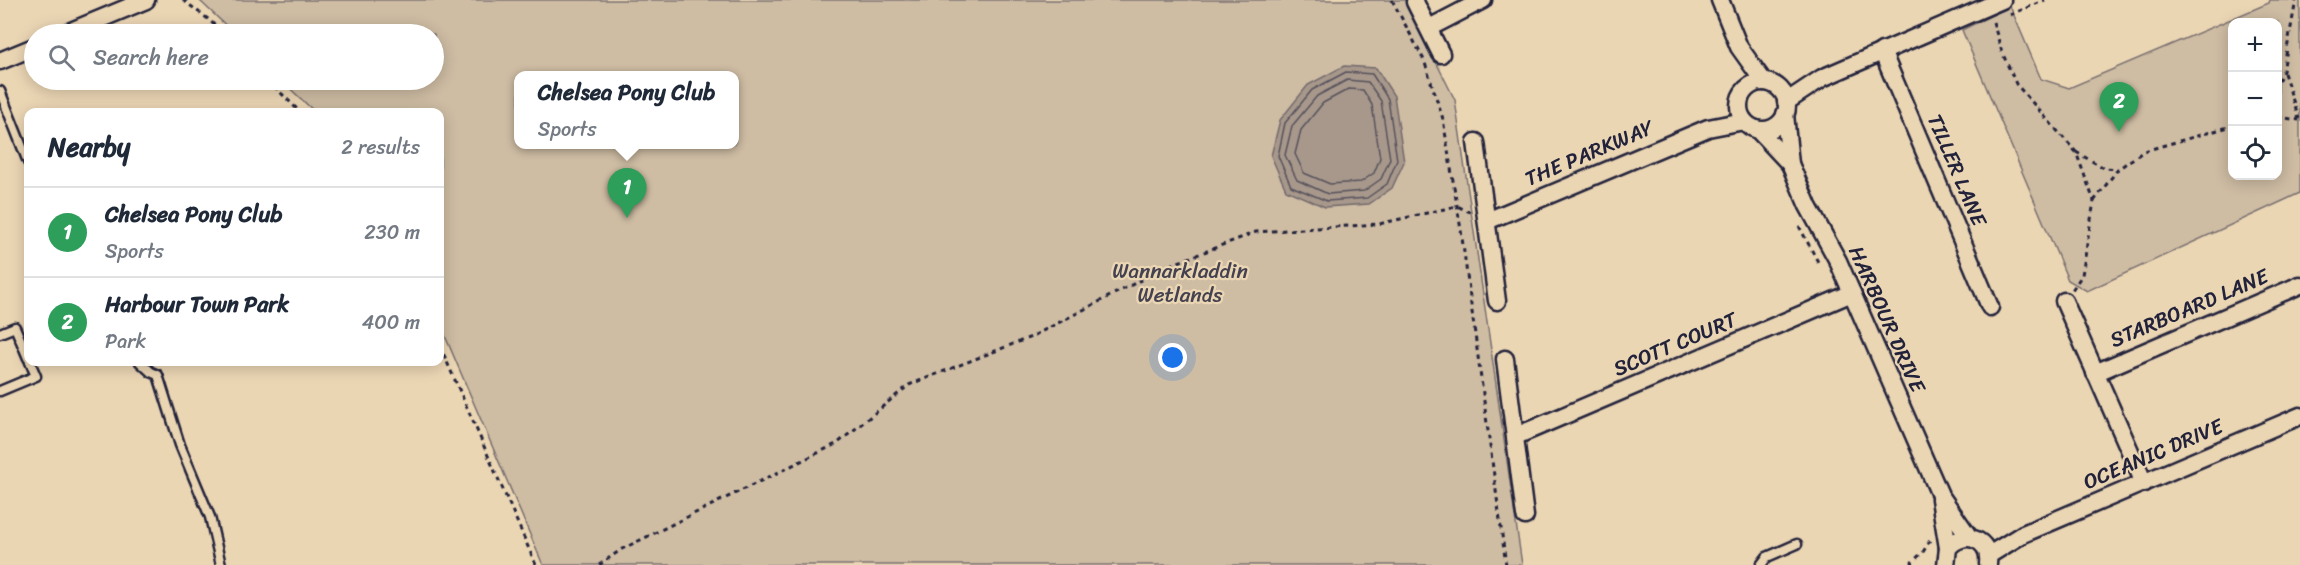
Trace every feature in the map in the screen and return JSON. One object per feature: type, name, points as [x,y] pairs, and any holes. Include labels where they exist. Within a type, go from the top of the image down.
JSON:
[{"type":"street","points":[[88,24],[146,0]]},
{"type":"street","points":[[1429,28],[1483,0]]},
{"type":"street","points":[[1720,0],[1739,47],[1742,96],[1739,109],[1751,125]]},
{"type":"street","points":[[1415,2],[1441,54]]},
{"type":"street","name":"THE PARKWAY","points":[[1487,220],[1708,128],[1751,125],[1770,128],[1777,125],[1786,108],[1822,78],[1995,3]]},
{"type":"street","points":[[1739,47],[1771,84],[1782,91],[1786,108]]},
{"type":"street","points":[[0,61],[24,51]]},
{"type":"street","name":"TILLER LANE","points":[[1882,51],[1990,308]]},
{"type":"street","name":"THE PARKWAY","points":[[1708,128],[1757,83],[1771,84],[1822,78]]},
{"type":"street","name":"HARBOUR DRIVE","points":[[1786,108],[1790,164],[1808,206],[1838,261],[1940,495],[1981,549]]},
{"type":"street","name":"HARBOUR DRIVE","points":[[1751,125],[1790,164]]},
{"type":"street","points":[[1476,142],[1497,301]]},
{"type":"street","name":"STARBOARD LANE","points":[[2096,373],[2300,285]]},
{"type":"street","name":"SCOTT COURT","points":[[1516,436],[1852,293]]},
{"type":"street","points":[[2064,301],[2144,483]]},
{"type":"street","points":[[1505,359],[1525,516]]},
{"type":"street","name":"OCEANIC DRIVE","points":[[1947,556],[1957,540],[1981,549],[2023,534],[2300,416]]},
{"type":"street","name":"HARBOUR DRIVE","points":[[1940,495],[1947,556]]},
{"type":"street","points":[[1930,565],[1947,556]]},
{"type":"lane","points":[[0,91],[24,152]]},
{"type":"lane","points":[[0,333],[15,327],[24,348]]},
{"type":"lane","points":[[0,391],[36,376],[32,366]]},
{"type":"lane","points":[[144,366],[158,375],[180,445],[210,517],[220,565]]},
{"type":"lane","points":[[1761,565],[1767,557],[1797,544]]},
{"type":"path","points":[[183,0],[213,24]]},
{"type":"path","points":[[1392,0],[1424,60],[1443,119],[1506,565]]},
{"type":"path","points":[[2282,118],[2299,120],[2283,71],[2296,0]]},
{"type":"path","points":[[1995,3],[2002,52],[2016,84],[2076,152],[2103,168],[2118,169]]},
{"type":"path","points":[[278,90],[296,108]]},
{"type":"path","points":[[2064,301],[2082,275],[2094,201],[2118,169],[2144,151],[2228,127]]},
{"type":"path","points":[[2076,152],[2094,201]]},
{"type":"path","points":[[599,565],[622,549],[838,443],[909,385],[1031,337],[1168,266],[1256,232],[1379,224],[1457,206]]},
{"type":"path","points":[[444,355],[536,565]]},
{"type":"path","points":[[1913,565],[1912,562],[1923,552],[1930,537]]},
{"type":"green space","name":"Wannarkladdin Wetlands","points":[[199,0],[1405,0],[1455,100],[1522,565],[543,565],[444,333],[444,108],[311,108],[292,90],[444,90],[444,24],[224,24]]},
{"type":"green space","points":[[2270,0],[2300,0],[2300,193],[2087,291],[2068,280],[1962,30],[2010,6],[2041,79],[2069,88],[2228,20],[2228,180],[2282,180],[2282,18],[2234,18],[2269,3]]},
{"type":"water","points":[[1344,66],[1376,68],[1394,96],[1404,162],[1392,188],[1369,204],[1325,207],[1286,190],[1271,156],[1280,120],[1308,85]]},
{"type":"place","name":"Harbour Town Park","points":[[2119,132]]},
{"type":"place","name":"Chelsea Pony Club","points":[[627,218]]}]
